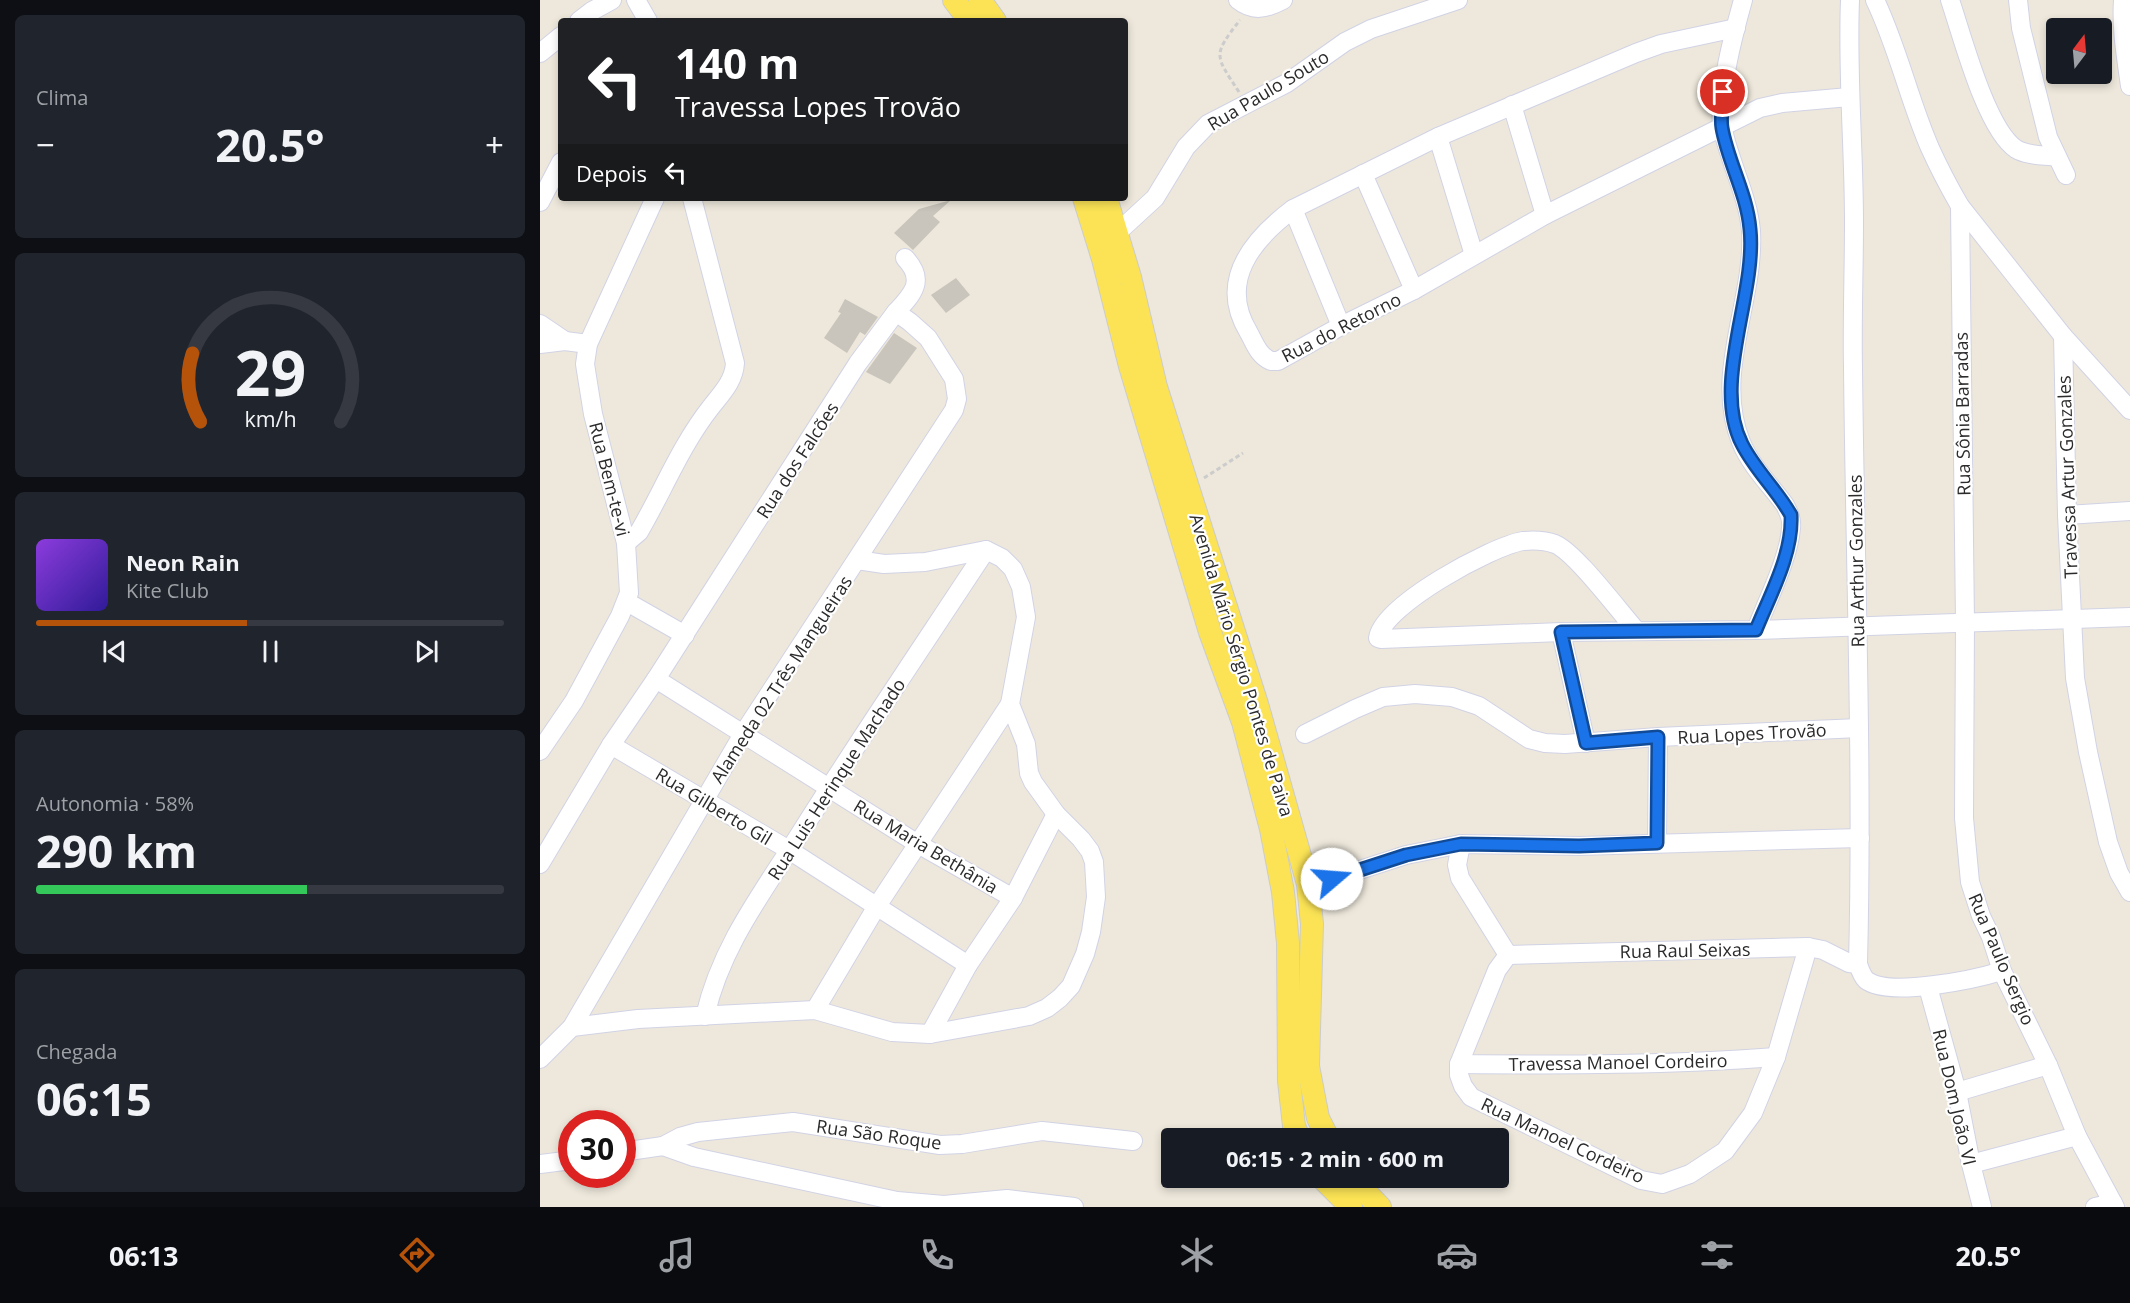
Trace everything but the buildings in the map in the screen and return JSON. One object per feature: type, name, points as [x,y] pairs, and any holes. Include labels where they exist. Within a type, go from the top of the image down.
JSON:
[{"type":"main road","points":[[954,0],[968,18]]},
{"type":"main road","points":[[980,0],[993,18]]},
{"type":"main road","name":"Avenida Mário Sérgio Pontes de Paiva","points":[[1084,201],[1103,260],[1130,366],[1210,632],[1243,722],[1271,829],[1284,902],[1288,943],[1289,1081],[1295,1128]]},
{"type":"main road","name":"Avenida Mário Sérgio Pontes de Paiva","points":[[1107,201],[1118,232],[1156,387],[1257,704],[1308,884],[1312,924],[1308,1066],[1318,1118],[1323,1128]]},
{"type":"main road","points":[[1332,1188],[1351,1207]]},
{"type":"main road","points":[[1362,1188],[1380,1207]]},
{"type":"street","points":[[583,18],[612,0]]},
{"type":"street","points":[[636,0],[646,18]]},
{"type":"street","points":[[1244,4],[1267,8],[1283,0]]},
{"type":"street","name":"Rua Paulo Souto","points":[[1118,232],[1155,198],[1186,147],[1208,124],[1287,83],[1345,42],[1371,28],[1458,0]]},
{"type":"street","points":[[1743,0],[1723,92],[1722,127],[1747,212],[1751,255],[1731,380],[1733,415],[1741,443],[1791,515],[1786,553],[1756,630]]},
{"type":"street","name":"Rua Arthur Gonzales","points":[[1850,0],[1849,97],[1854,185],[1853,365],[1860,838],[1858,964]]},
{"type":"street","points":[[1875,0],[1885,22],[1929,147],[1960,206],[2063,336],[2130,410]]},
{"type":"street","points":[[1950,0],[1975,74],[2002,133],[2018,150],[2028,154],[2057,157]]},
{"type":"street","points":[[2018,0],[2021,28],[2048,136],[2066,175]]},
{"type":"street","points":[[2123,0],[2124,43],[2130,86]]},
{"type":"street","name":"Rua do Retorno","points":[[1736,28],[1661,44],[1636,53],[1438,137],[1293,209],[1275,223],[1245,257],[1238,278],[1237,298],[1242,321],[1260,353],[1264,358],[1278,361],[1341,326],[1414,290],[1545,215],[1760,108],[1782,103],[1849,97]]},
{"type":"street","points":[[540,53],[558,38]]},
{"type":"street","points":[[1512,105],[1545,215]]},
{"type":"street","points":[[1438,137],[1474,255]]},
{"type":"street","points":[[540,202],[558,168]]},
{"type":"street","points":[[1363,174],[1414,290]]},
{"type":"street","name":"Rua Bem-te-vi","points":[[540,751],[574,701],[627,602],[630,582],[626,543],[593,414],[585,364],[588,344],[654,201]]},
{"type":"street","points":[[626,543],[639,532],[697,425],[729,384],[734,373],[732,355],[693,201]]},
{"type":"street","name":"Rua Sônia Barradas","points":[[1960,206],[1965,622]]},
{"type":"street","points":[[1293,209],[1341,326]]},
{"type":"street","name":"Rua dos Falcões","points":[[540,864],[611,745],[656,679],[858,363],[896,312],[913,294],[916,275],[906,258]]},
{"type":"street","points":[[857,560],[954,410],[957,399],[954,379],[928,338],[896,312]]},
{"type":"street","points":[[540,324],[566,341]]},
{"type":"street","name":"Travessa Artur Gonzales","points":[[2063,336],[2067,515],[2075,678],[2108,842],[2119,873],[2130,892]]},
{"type":"street","points":[[540,344],[566,341],[588,344]]},
{"type":"street","points":[[2067,515],[2130,511]]},
{"type":"street","points":[[1636,630],[1571,555],[1557,545],[1541,540],[1521,542],[1494,552],[1439,579],[1391,617],[1381,629],[1378,638],[1636,630],[1756,630],[2130,617]]},
{"type":"street","points":[[815,1010],[877,906],[1010,704],[1026,617],[1025,605],[1021,587],[1013,569],[1002,558],[986,550]]},
{"type":"street","name":"Alameda 02 Três Mangueiras","points":[[540,1059],[572,1027],[743,734],[857,560],[884,564],[925,562],[986,550]]},
{"type":"street","name":"Rua Luis Herinque Machado","points":[[705,1016],[719,967],[735,935],[986,550]]},
{"type":"street","points":[[627,602],[684,635]]},
{"type":"street","name":"Rua Paulo Sergio","points":[[1965,622],[1964,818],[1970,882],[2002,971],[2048,1065],[2077,1136],[2114,1205]]},
{"type":"street","points":[[1561,632],[1586,743]]},
{"type":"street","name":"Rua Maria Bethânia","points":[[656,679],[918,844],[1013,898]]},
{"type":"street","name":"Rua Lopes Trovão","points":[[1305,734],[1383,697],[1416,693],[1452,697],[1479,706],[1529,739],[1545,743],[1586,743],[1658,737],[1859,728]]},
{"type":"street","points":[[572,1027],[638,1019],[815,1010],[892,1032],[930,1034],[1029,1016],[1047,1008],[1071,986],[1085,954],[1096,897],[1094,862],[1082,838],[1056,814],[1034,783],[1029,773],[1026,744],[1010,704]]},
{"type":"street","points":[[1657,843],[1658,737]]},
{"type":"street","name":"Rua Gilberto Gil","points":[[611,745],[789,850],[968,965]]},
{"type":"street","points":[[930,1034],[968,965],[1013,898],[1056,814]]},
{"type":"street","points":[[1332,879],[1406,855],[1461,844],[1579,846],[1860,838]]},
{"type":"street","points":[[1460,1064],[1497,969],[1508,955],[1460,878],[1457,865],[1461,844]]},
{"type":"street","name":"Rua Raul Seixas","points":[[1508,955],[1808,947],[1823,950],[1849,963],[1858,964]]},
{"type":"street","name":"Rua Manoel Cordeiro","points":[[1460,1064],[1459,1075],[1471,1097],[1641,1180],[1662,1184],[1690,1174],[1725,1151],[1753,1113],[1776,1057],[1808,947]]},
{"type":"street","points":[[1858,964],[1867,980],[1879,986],[1928,987],[2002,971]]},
{"type":"street","name":"Rua Dom João VI","points":[[1928,987],[1957,1092],[1982,1207]]},
{"type":"street","name":"Travessa Manoel Cordeiro","points":[[1460,1064],[1597,1065],[1776,1057]]},
{"type":"street","points":[[1957,1092],[2048,1065]]},
{"type":"street","name":"Rua São Roque","points":[[663,1146],[680,1137],[698,1132],[793,1122],[940,1145],[962,1144],[1042,1131],[1132,1141]]},
{"type":"street","points":[[1971,1164],[2077,1136]]},
{"type":"street","points":[[636,1150],[663,1146],[694,1157],[897,1201],[944,1206],[1007,1199],[1074,1207]]},
{"type":"street","points":[[540,1164],[558,1162]]},
{"type":"street","points":[[2095,1207],[2114,1205]]},
{"type":"path","points":[[1244,4],[1222,43],[1219,57],[1220,63],[1247,103]]},
{"type":"path","points":[[1188,489],[1243,453]]},
{"type":"route","points":[[1332,879],[1406,855],[1461,844],[1579,846],[1657,843],[1658,737],[1586,743],[1561,632],[1756,630],[1786,553],[1791,515],[1741,443],[1733,415],[1731,380],[1751,255],[1747,212],[1722,127],[1723,92]]}]
